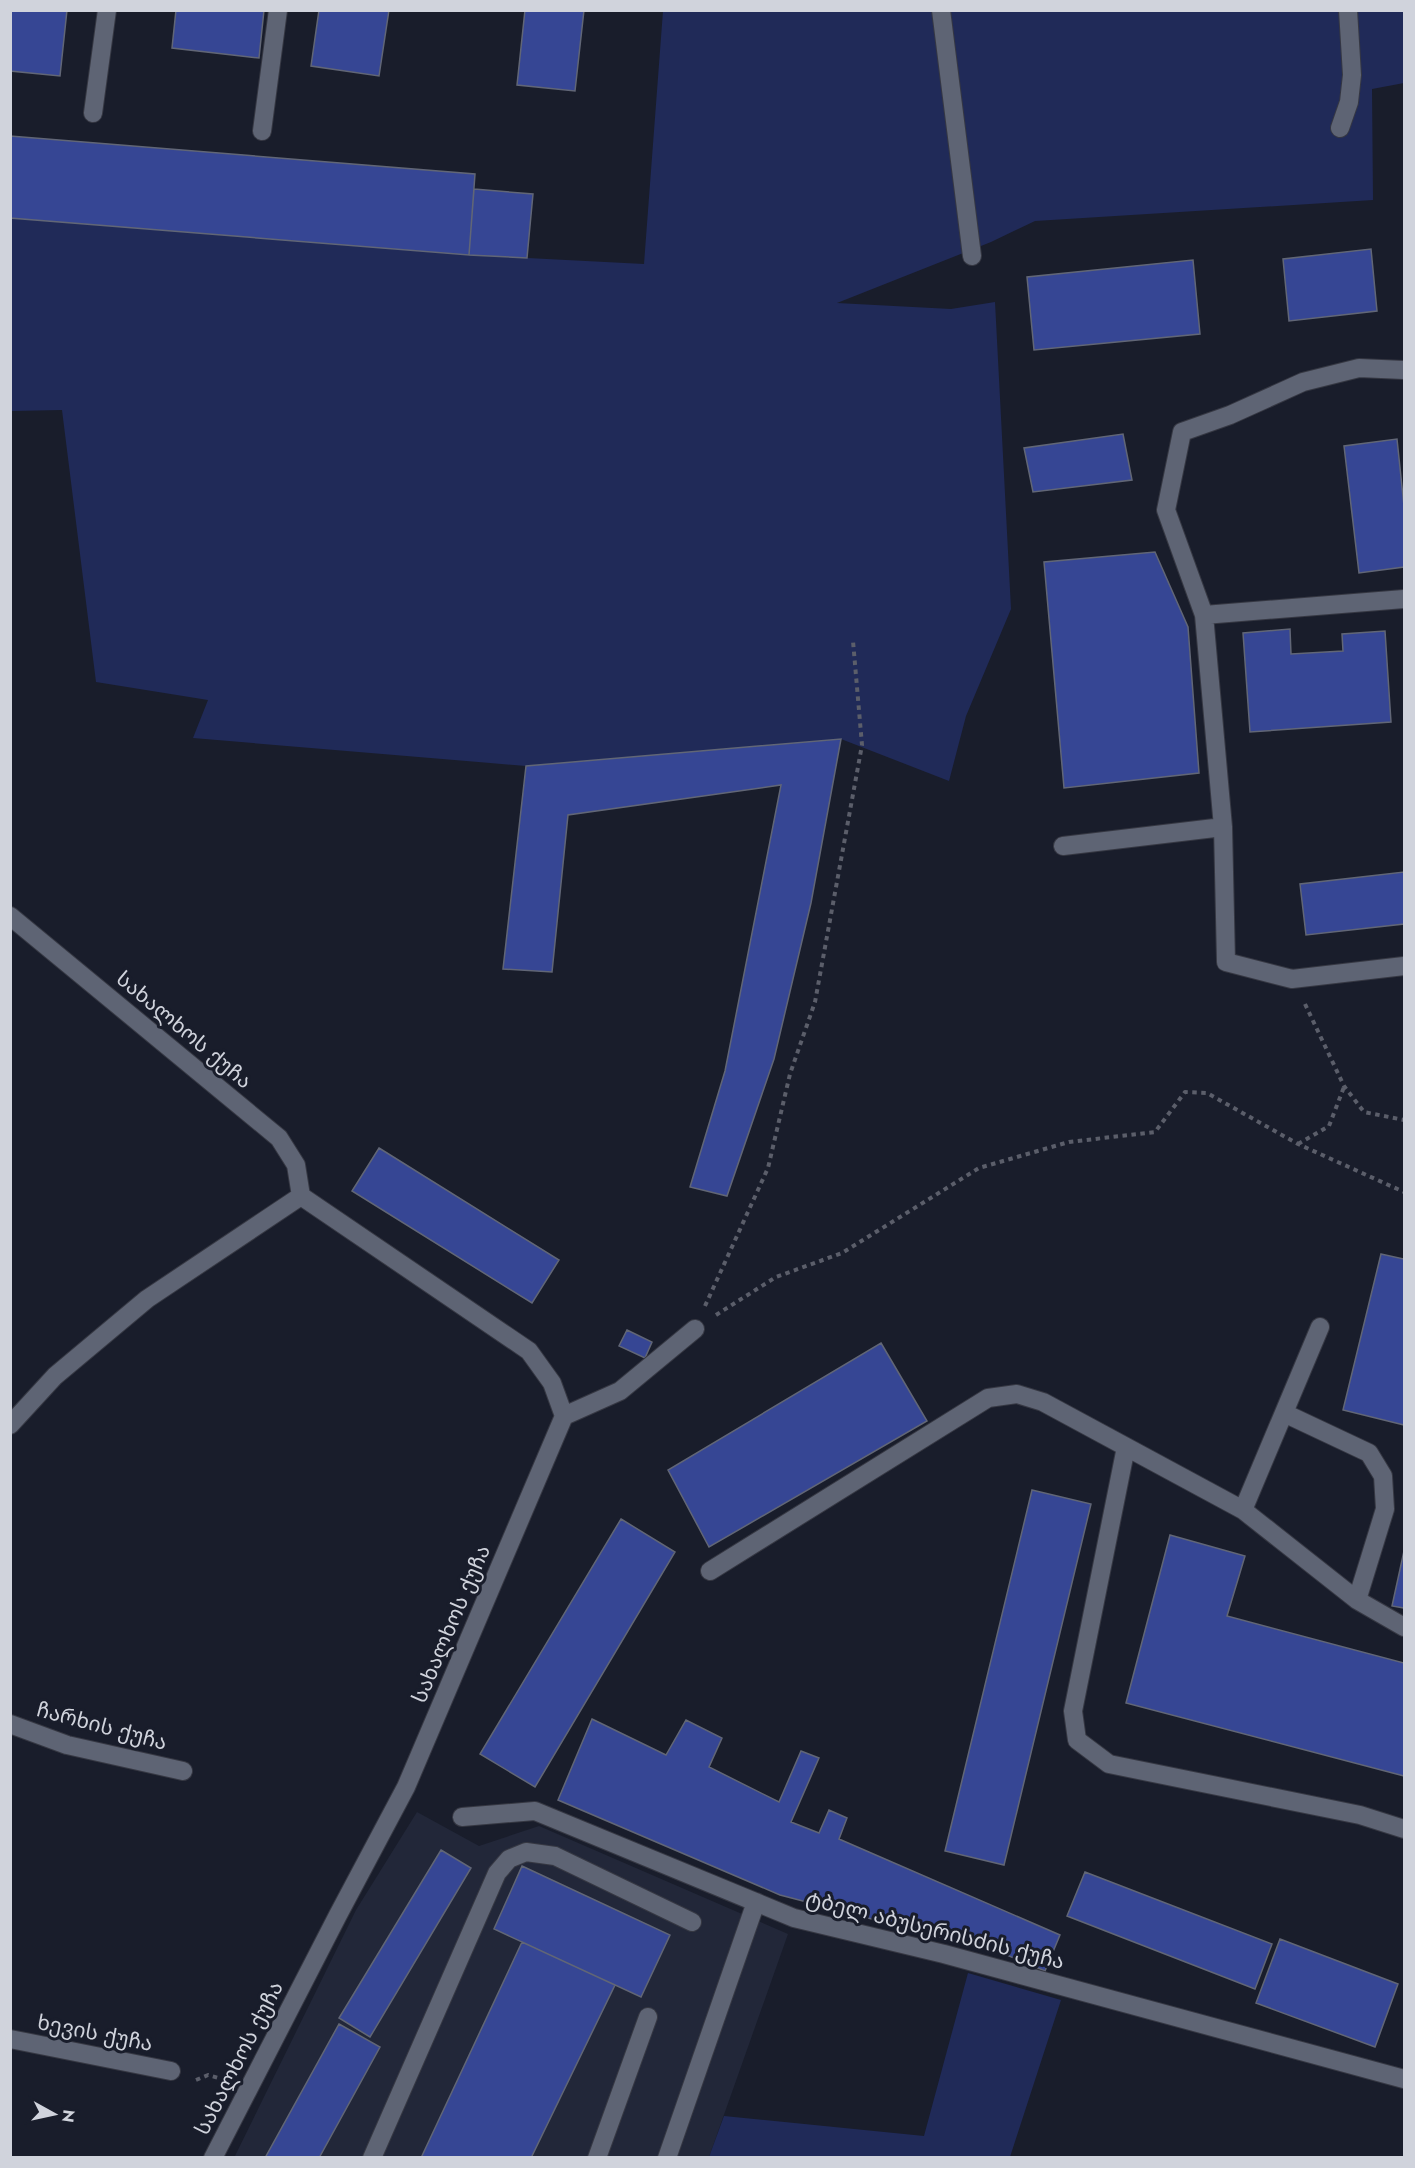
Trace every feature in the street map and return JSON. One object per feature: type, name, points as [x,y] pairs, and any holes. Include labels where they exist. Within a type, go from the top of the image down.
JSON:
[{"type":"street","points":[[93,112],[106,10]]},
{"type":"street","points":[[262,131],[278,10]]},
{"type":"street","points":[[941,10],[972,256]]},
{"type":"street","points":[[1340,128],[1349,102],[1352,75],[1348,10]]},
{"type":"street","points":[[1404,370],[1359,368],[1303,382],[1230,415],[1182,432],[1166,510],[1204,615],[1223,827],[1226,962],[1293,979],[1404,966]]},
{"type":"street","points":[[1204,615],[1404,599]]},
{"type":"street","points":[[1063,846],[1223,827]]},
{"type":"street","name":"სახალხოს ქუჩა","points":[[10,916],[279,1138],[296,1165],[301,1196]]},
{"type":"street","points":[[10,1425],[55,1376],[147,1299],[301,1196],[528,1351],[552,1383],[564,1416],[620,1391],[695,1329]]},
{"type":"street","points":[[1243,1510],[1320,1327]]},
{"type":"street","points":[[710,1571],[988,1398],[1017,1394],[1043,1402],[1243,1510],[1358,1600],[1404,1627]]},
{"type":"street","points":[[1284,1413],[1369,1453],[1383,1476],[1385,1509],[1358,1600]]},
{"type":"street","name":"სახალხოს ქუჩა","points":[[213,2157],[406,1787],[564,1416]]},
{"type":"street","points":[[1126,1447],[1073,1711],[1077,1740],[1109,1764],[1360,1815],[1404,1829]]},
{"type":"street","name":"ჩარხის ქუჩა","points":[[10,1724],[67,1744],[183,1771]]},
{"type":"street","name":"ტბელ აბუსერისძის ქუჩა","points":[[462,1817],[535,1811],[794,1918],[944,1954],[1404,2079]]},
{"type":"street","points":[[372,2157],[497,1872],[509,1859],[526,1852],[555,1856],[692,1922]]},
{"type":"street","points":[[667,2157],[756,1902]]},
{"type":"street","points":[[597,2157],[648,2017]]},
{"type":"street","name":"ხევის ქუჩა","points":[[10,2039],[171,2071]]},
{"type":"path","points":[[695,1329],[768,1168],[790,1074],[815,1002],[862,745],[854,641]]},
{"type":"path","points":[[1293,979],[1344,1086],[1365,1112],[1404,1120]]},
{"type":"path","points":[[1298,1144],[1329,1126],[1344,1086]]},
{"type":"path","points":[[695,1329],[776,1277],[842,1253],[979,1168],[1069,1142],[1155,1132],[1185,1092],[1207,1093],[1298,1144],[1404,1192]]},
{"type":"path","points":[[171,2071],[186,2084],[208,2074],[249,2086]]},
{"type":"shaded area","points":[[663,11],[1404,11],[1404,83],[1372,89],[1373,200],[1035,221],[991,242],[837,303],[951,309],[995,302],[1011,609],[966,716],[949,781],[841,739],[526,766],[193,738],[208,700],[96,682],[62,410],[11,411],[10,218],[469,255],[644,264]]},
{"type":"shaded area","points":[[417,1812],[479,1846],[539,1826],[788,1934],[709,2157],[234,2158],[356,1910]]},
{"type":"shaded area","points":[[968,1973],[1061,2000],[1010,2157],[709,2157],[724,2116],[924,2136]]},
{"type":"building","points":[[11,10],[67,10],[60,76],[10,71]]},
{"type":"building","points":[[176,10],[264,10],[259,58],[172,48]]},
{"type":"building","points":[[319,10],[389,10],[379,76],[311,66]]},
{"type":"building","points":[[525,10],[584,10],[575,91],[517,85]]},
{"type":"building","points":[[10,136],[475,174],[469,255],[10,218]]},
{"type":"building","points":[[474,189],[533,194],[527,258],[469,255]]},
{"type":"building","points":[[1371,249],[1377,311],[1289,321],[1283,259]]},
{"type":"building","points":[[1193,260],[1200,334],[1034,350],[1027,277]]},
{"type":"building","points":[[1123,434],[1132,480],[1033,492],[1024,448]]},
{"type":"building","points":[[1397,439],[1404,506],[1404,567],[1359,573],[1344,446]]},
{"type":"building","points":[[1155,552],[1188,627],[1199,773],[1064,788],[1044,562]]},
{"type":"building","points":[[1290,629],[1291,654],[1343,651],[1342,634],[1385,631],[1391,722],[1250,732],[1243,633]]},
{"type":"building","points":[[841,739],[811,903],[774,1059],[727,1196],[690,1187],[725,1071],[781,785],[568,815],[552,972],[503,969],[526,766]]},
{"type":"building","points":[[1404,872],[1404,924],[1306,935],[1300,884]]},
{"type":"building","points":[[379,1148],[559,1260],[532,1303],[352,1191]]},
{"type":"building","points":[[1381,1254],[1404,1259],[1404,1425],[1343,1410]]},
{"type":"building","points":[[627,1330],[652,1342],[645,1358],[619,1346]]},
{"type":"building","points":[[881,1343],[927,1421],[709,1547],[668,1470]]},
{"type":"building","points":[[1032,1490],[1091,1504],[1004,1865],[945,1851]]},
{"type":"building","points":[[621,1519],[675,1552],[535,1787],[480,1754]]},
{"type":"building","points":[[1170,1535],[1245,1556],[1227,1616],[1404,1663],[1404,1776],[1126,1703]]},
{"type":"building","points":[[1404,1551],[1404,1608],[1392,1606]]},
{"type":"building","points":[[592,1719],[666,1755],[686,1720],[722,1738],[709,1767],[779,1802],[801,1751],[819,1758],[791,1822],[819,1833],[829,1810],[847,1818],[839,1839],[1060,1935],[1045,1971],[971,1940],[967,1944],[780,1895],[558,1800]]},
{"type":"building","points":[[441,1850],[471,1868],[370,2037],[339,2018]]},
{"type":"building","points":[[522,1866],[670,1935],[641,1997],[494,1929]]},
{"type":"building","points":[[1085,1872],[1272,1944],[1255,1989],[1067,1916]]},
{"type":"building","points":[[1280,1939],[1398,1984],[1375,2047],[1256,2003]]},
{"type":"building","points":[[522,1942],[615,1985],[531,2158],[421,2158]]},
{"type":"building","points":[[339,2024],[380,2047],[319,2158],[265,2158]]}]
